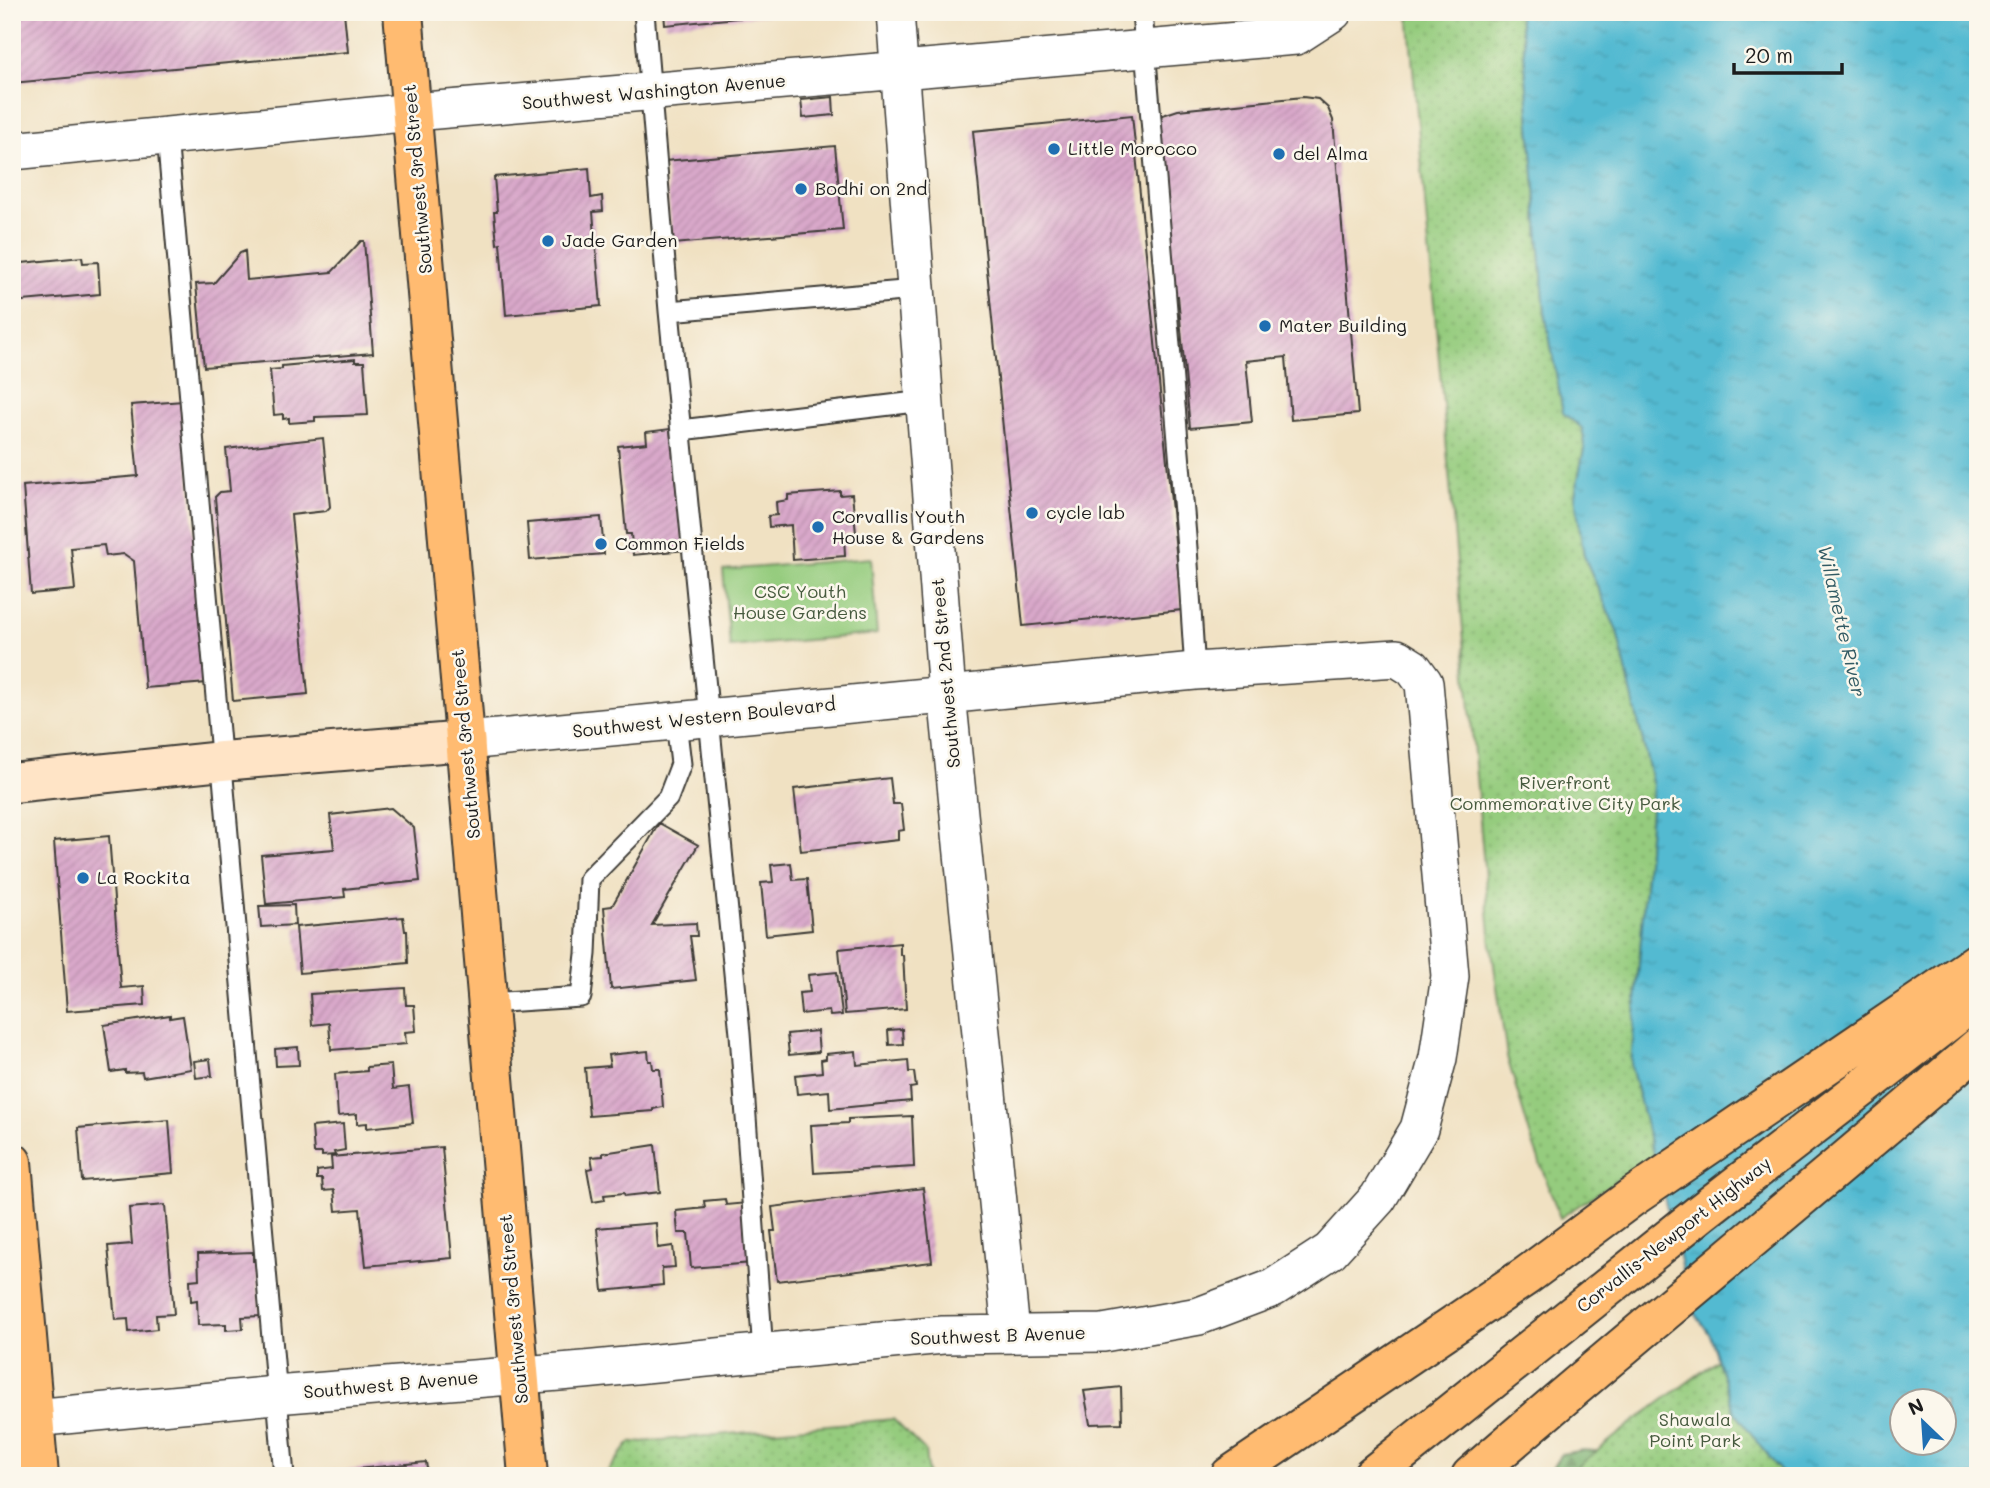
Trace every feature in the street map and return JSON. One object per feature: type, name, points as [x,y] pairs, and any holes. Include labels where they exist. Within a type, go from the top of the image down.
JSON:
[{"type":"highway","name":"Southwest 3rd Street","points":[[404,12],[528,1476]]},
{"type":"highway","points":[[1230,1476],[1526,1276],[1631,1198],[1978,962]]},
{"type":"highway","name":"Corvallis-Newport Highway","points":[[1372,1476],[1702,1212],[1978,998]]},
{"type":"highway","points":[[1471,1476],[1978,1047]]},
{"type":"highway","points":[[12,1162],[23,1419],[39,1476]]},
{"type":"main road","name":"Southwest Western Boulevard","points":[[12,783],[222,761],[466,741]]},
{"type":"street","name":"Southwest 2nd Street","points":[[895,12],[947,694],[1011,1332]]},
{"type":"street","name":"Southwest Washington Avenue","points":[[12,151],[413,112],[1296,36],[1333,12]]},
{"type":"street","name":"Southwest Western Boulevard","points":[[466,741],[1195,671],[1397,658]]},
{"type":"street","name":"Southwest B Avenue","points":[[23,1419],[943,1335],[1011,1332],[1102,1333],[1199,1316],[1273,1288],[1330,1251],[1378,1198],[1419,1129],[1438,1058],[1450,976],[1424,684],[1413,668],[1397,658]]},
{"type":"lane","points":[[644,12],[681,430],[693,720],[740,1034],[763,1352]]},
{"type":"lane","points":[[1142,12],[1195,671]]},
{"type":"lane","points":[[167,136],[284,1476]]},
{"type":"lane","points":[[669,311],[915,290]]},
{"type":"lane","points":[[681,430],[924,401]]},
{"type":"lane","points":[[489,1003],[581,997],[586,954],[589,878],[668,798],[693,720]]},
{"type":"green space","name":"Riverfront Commemorative City Park","points":[[1408,12],[1518,12],[1523,39],[1545,312],[1563,412],[1582,428],[1585,444],[1575,495],[1584,556],[1617,631],[1653,785],[1631,1066],[1654,1155],[1560,1218],[1531,1138],[1507,1057],[1491,945]]},
{"type":"green space","name":"CSC Youth House Gardens","points":[[871,558],[877,634],[730,647],[723,570]]},
{"type":"green space","name":"Shawala Point Park","points":[[1718,1360],[1734,1411],[1784,1476],[1566,1476],[1628,1426]]},
{"type":"green space","points":[[893,1419],[925,1451],[928,1476],[604,1476],[630,1443]]},
{"type":"green space","points":[[1583,1450],[1606,1452],[1637,1476],[1547,1476],[1561,1454]]},
{"type":"water","name":"Willamette River","points":[[1518,12],[1978,12],[1978,1476],[1784,1476],[1734,1411],[1710,1335],[1692,1309],[1631,1066],[1653,785],[1617,631],[1584,556],[1575,495],[1585,444],[1582,428],[1563,413],[1545,312],[1523,39]]},
{"type":"building","points":[[12,12],[344,12],[348,52],[12,83]]},
{"type":"building","points":[[664,12],[781,12],[781,14],[665,25]]},
{"type":"building","points":[[833,97],[834,115],[803,118],[801,100]]},
{"type":"building","points":[[1303,97],[1318,99],[1328,108],[1333,120],[1358,414],[1291,420],[1286,357],[1246,361],[1252,422],[1190,428],[1178,296],[1167,298],[1157,117],[1178,110]]},
{"type":"building","points":[[1132,115],[1182,610],[1023,626],[973,131]]},
{"type":"building","points":[[835,146],[843,230],[673,244],[665,161]]},
{"type":"building","points":[[589,168],[591,198],[602,196],[603,211],[593,212],[601,306],[506,315],[500,243],[497,244],[494,212],[497,212],[494,177]]},
{"type":"building","points":[[364,241],[373,353],[204,367],[196,284],[214,283],[240,253],[245,251],[247,280],[332,272]]},
{"type":"building","points":[[82,257],[83,263],[98,262],[100,294],[12,302],[12,264]]},
{"type":"building","points":[[355,359],[355,362],[364,362],[368,415],[315,417],[315,421],[289,423],[289,418],[283,419],[283,414],[274,415],[270,370],[282,369],[282,366]]},
{"type":"building","points":[[183,401],[207,683],[145,688],[134,561],[124,554],[106,556],[104,545],[71,548],[75,590],[31,594],[23,486],[138,476],[131,405]]},
{"type":"building","points":[[670,429],[671,439],[675,439],[685,550],[633,555],[631,534],[626,534],[618,446],[647,443],[646,432]]},
{"type":"building","points":[[323,438],[330,507],[326,511],[291,515],[308,694],[233,701],[215,497],[220,492],[230,491],[226,449]]},
{"type":"building","points":[[840,491],[840,495],[852,494],[856,533],[844,534],[845,556],[793,560],[791,525],[769,527],[768,516],[777,515],[776,502],[788,500],[788,495]]},
{"type":"building","points":[[601,517],[604,554],[530,560],[527,523]]},
{"type":"building","points":[[890,778],[893,804],[901,804],[904,830],[898,831],[898,840],[801,851],[794,789]]},
{"type":"building","points":[[391,808],[414,828],[420,881],[344,889],[345,897],[266,904],[261,855],[334,849],[330,815]]},
{"type":"building","points":[[659,823],[698,845],[652,925],[696,923],[697,936],[690,936],[696,980],[611,989],[604,907],[612,906]]},
{"type":"building","points":[[109,836],[121,988],[144,986],[145,1005],[67,1011],[54,841]]},
{"type":"building","points":[[791,863],[793,880],[807,879],[812,930],[766,935],[761,883],[773,882],[771,865]]},
{"type":"building","points":[[294,905],[295,925],[261,927],[259,906]]},
{"type":"building","points":[[403,917],[407,931],[408,963],[300,973],[296,927]]},
{"type":"building","points":[[900,943],[906,1009],[845,1014],[839,949]]},
{"type":"building","points":[[837,972],[842,1015],[830,1016],[829,1011],[801,1014],[799,993],[810,992],[808,975]]},
{"type":"building","points":[[405,988],[406,1005],[414,1005],[416,1031],[405,1032],[406,1044],[331,1050],[329,1023],[312,1025],[310,994]]},
{"type":"building","points":[[170,1015],[170,1018],[183,1016],[191,1069],[143,1077],[142,1072],[111,1072],[104,1025]]},
{"type":"building","points":[[902,1029],[903,1044],[889,1045],[888,1030]]},
{"type":"building","points":[[817,1031],[819,1052],[789,1055],[787,1034]]},
{"type":"building","points":[[298,1047],[299,1065],[276,1066],[275,1049]]},
{"type":"building","points":[[648,1051],[653,1069],[660,1069],[663,1107],[653,1111],[589,1116],[585,1068],[610,1066],[608,1055]]},
{"type":"building","points":[[856,1051],[857,1065],[908,1060],[909,1072],[914,1072],[916,1087],[910,1088],[911,1101],[830,1109],[829,1091],[797,1094],[795,1075],[822,1072],[821,1060],[826,1059],[826,1054]]},
{"type":"building","points":[[210,1059],[212,1076],[196,1078],[194,1061]]},
{"type":"building","points":[[391,1065],[393,1089],[409,1087],[413,1123],[367,1128],[367,1123],[357,1124],[357,1114],[338,1116],[335,1074],[367,1071],[367,1067]]},
{"type":"building","points":[[912,1116],[914,1167],[814,1173],[811,1125],[848,1123],[848,1119]]},
{"type":"building","points":[[169,1120],[173,1173],[82,1181],[78,1128]]},
{"type":"building","points":[[343,1124],[345,1150],[334,1152],[335,1155],[322,1156],[322,1153],[314,1153],[312,1127]]},
{"type":"building","points":[[655,1145],[660,1192],[625,1196],[624,1193],[604,1195],[605,1200],[593,1202],[587,1169],[593,1168],[591,1157]]},
{"type":"building","points":[[442,1147],[452,1258],[366,1266],[360,1209],[336,1211],[334,1190],[323,1191],[322,1179],[317,1179],[317,1171],[332,1169],[331,1157]]},
{"type":"building","points":[[923,1188],[932,1262],[777,1281],[771,1231],[775,1231],[772,1207]]},
{"type":"building","points":[[725,1199],[726,1205],[747,1203],[752,1263],[691,1268],[688,1233],[678,1233],[676,1211],[705,1208],[704,1201]]},
{"type":"building","points":[[165,1205],[174,1314],[156,1315],[157,1329],[129,1332],[128,1319],[115,1320],[108,1246],[132,1244],[129,1208]]},
{"type":"building","points":[[656,1223],[658,1248],[673,1246],[675,1267],[662,1268],[663,1285],[603,1291],[597,1228]]},
{"type":"building","points":[[253,1252],[253,1261],[257,1261],[260,1316],[242,1317],[243,1329],[226,1330],[226,1324],[198,1325],[197,1300],[191,1301],[190,1280],[199,1279],[198,1254]]},
{"type":"building","points":[[1121,1387],[1122,1423],[1090,1424],[1084,1391]]},
{"type":"building","points":[[426,1462],[428,1476],[339,1476],[338,1471]]},
{"type":"place","name":"Little Morocco","points":[[1054,149]]},
{"type":"place","name":"del Alma","points":[[1279,154]]},
{"type":"place","name":"Bodhi on 2nd","points":[[801,189]]},
{"type":"place","name":"Jade Garden","points":[[548,241]]},
{"type":"place","name":"Mater Building","points":[[1265,326]]},
{"type":"place","name":"cycle lab","points":[[1032,513]]},
{"type":"place","name":"Corvallis Youth House & Gardens","points":[[818,527]]},
{"type":"place","name":"Common Fields","points":[[601,544]]},
{"type":"place","name":"La Rockita","points":[[83,878]]}]
